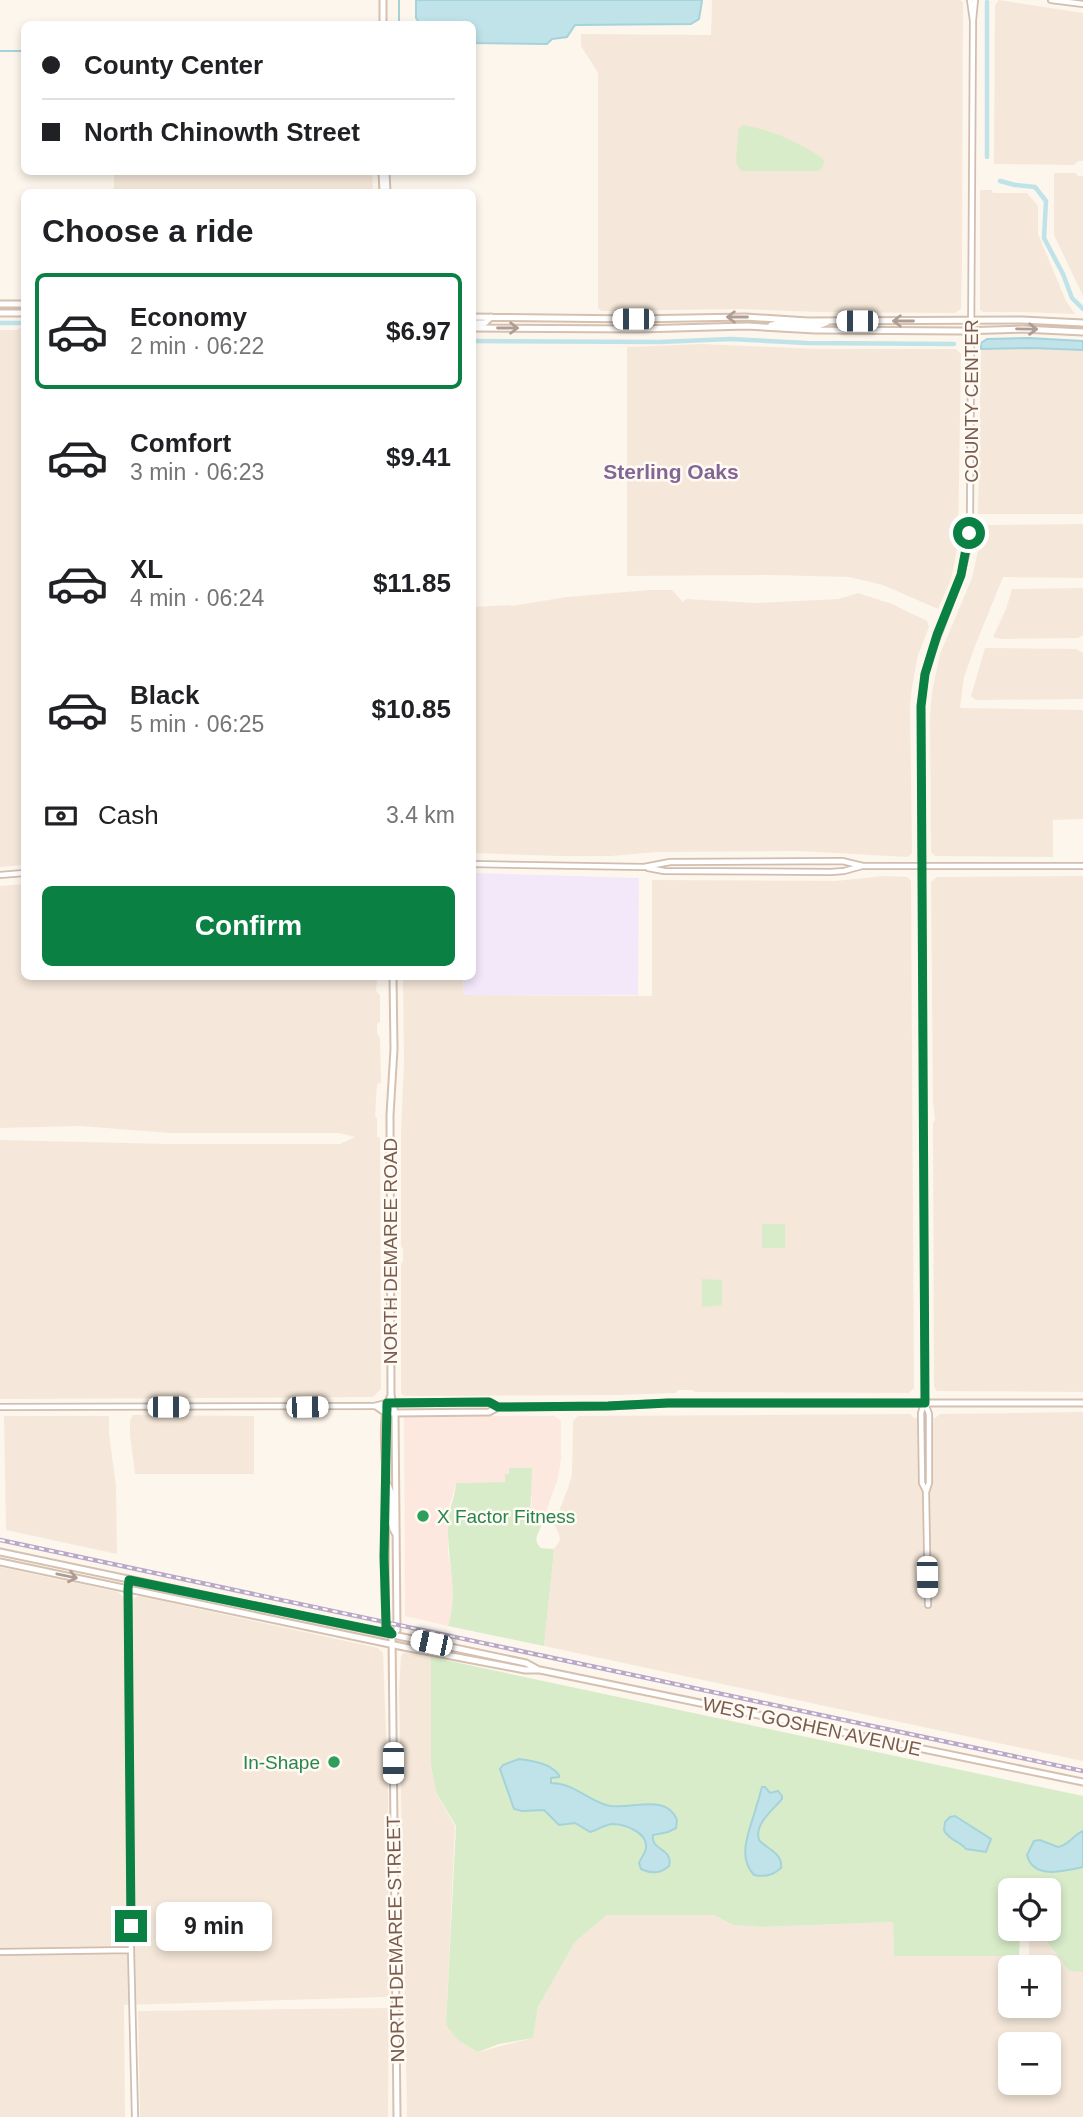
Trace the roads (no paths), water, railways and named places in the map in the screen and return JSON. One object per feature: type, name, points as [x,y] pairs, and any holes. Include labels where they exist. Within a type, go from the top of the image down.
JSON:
[{"type":"main road","points":[[383,0],[383,21]]},
{"type":"main road","points":[[0,304],[21,304]]},
{"type":"main road","points":[[0,313],[21,313]]},
{"type":"main road","points":[[476,317],[750,317],[829,321],[1032,320],[1083,323]]},
{"type":"main road","points":[[476,324],[485,323],[491,317]]},
{"type":"main road","points":[[766,327],[778,323],[819,326],[829,321]]},
{"type":"main road","points":[[476,325],[766,327],[815,330],[1027,329],[1083,332]]},
{"type":"main road","name":"NORTH DEMAREE ROAD","points":[[385,1524],[386,1413],[391,1403],[390,1115],[394,1049],[393,980]]},
{"type":"main road","points":[[376,1406],[391,1403],[489,1402],[498,1407]]},
{"type":"main road","name":"NORTH DEMAREE STREET","points":[[391,1403],[395,1413],[397,1630],[392,1634]]},
{"type":"main road","points":[[376,1406],[386,1413],[395,1413],[489,1412],[498,1407],[668,1403],[1083,1403]]},
{"type":"main road","points":[[386,1482],[392,1492],[391,1528],[396,1534]]},
{"type":"main road","name":"NORTH DEMAREE STREET","points":[[385,1524],[386,1627],[392,1634],[397,2117]]},
{"type":"main road","name":"WEST GOSHEN AVENUE","points":[[0,1552],[526,1663],[540,1670]]},
{"type":"main road","name":"WEST GOSHEN AVENUE","points":[[0,1562],[392,1645],[525,1670],[540,1670],[1083,1782]]},
{"type":"street","name":"COUNTY CENTER","points":[[928,1605],[926,1492],[929,1483],[929,1413],[925,1403],[921,866],[923,686],[931,654],[961,575],[968,547],[973,0]]},
{"type":"street","points":[[1051,0],[1083,4]]},
{"type":"street","points":[[644,867],[670,862],[842,860],[863,866]]},
{"type":"street","points":[[476,864],[644,867],[664,871],[786,872],[844,871],[863,866],[1083,866]]},
{"type":"street","points":[[0,875],[21,873]]},
{"type":"street","points":[[0,1407],[376,1406]]},
{"type":"street","points":[[129,1580],[131,1950],[135,2117]]},
{"type":"street","points":[[0,1952],[131,1950]]},
{"type":"water","points":[[416,0],[702,0],[699,19],[691,24],[575,25],[567,37],[552,39],[547,44],[476,43],[476,21],[418,21]]},
{"type":"water","points":[[987,339],[1083,341],[1083,350],[981,349],[981,343]]},
{"type":"water","points":[[519,1759],[541,1763],[551,1768],[559,1777],[551,1778],[551,1783],[573,1788],[606,1805],[655,1804],[672,1811],[677,1820],[676,1828],[653,1835],[655,1844],[668,1856],[669,1866],[655,1872],[641,1869],[639,1863],[646,1850],[646,1842],[639,1833],[629,1827],[612,1824],[590,1832],[575,1823],[559,1825],[544,1810],[514,1809],[500,1769],[503,1765]]},
{"type":"water","points":[[762,1787],[770,1793],[778,1791],[782,1799],[765,1818],[758,1834],[759,1840],[780,1859],[781,1868],[761,1876],[754,1875],[748,1867],[745,1850]]},
{"type":"water","points":[[955,1816],[991,1839],[986,1852],[966,1849],[946,1834],[945,1822]]},
{"type":"water","points":[[1083,1831],[1083,1867],[1050,1872],[1030,1863],[1027,1855],[1034,1841],[1040,1840],[1058,1847]]},
{"type":"waterway","points":[[399,0],[399,21]]},
{"type":"waterway","points":[[987,2],[987,157]]},
{"type":"waterway","points":[[0,51],[21,51]]},
{"type":"waterway","points":[[1000,181],[1035,187],[1046,201],[1044,238],[1072,298],[1083,309]]},
{"type":"waterway","points":[[0,323],[21,323]]},
{"type":"waterway","points":[[476,341],[659,342],[731,339],[807,343],[954,344]]},
{"type":"railway","points":[[0,1540],[1083,1771]]},
{"type":"place","name":"X Factor Fitness","points":[[423,1516]]},
{"type":"place","name":"In-Shape","points":[[334,1762]]},
{"type":"district","name":"Sterling Oaks","points":[[671,472]]}]
